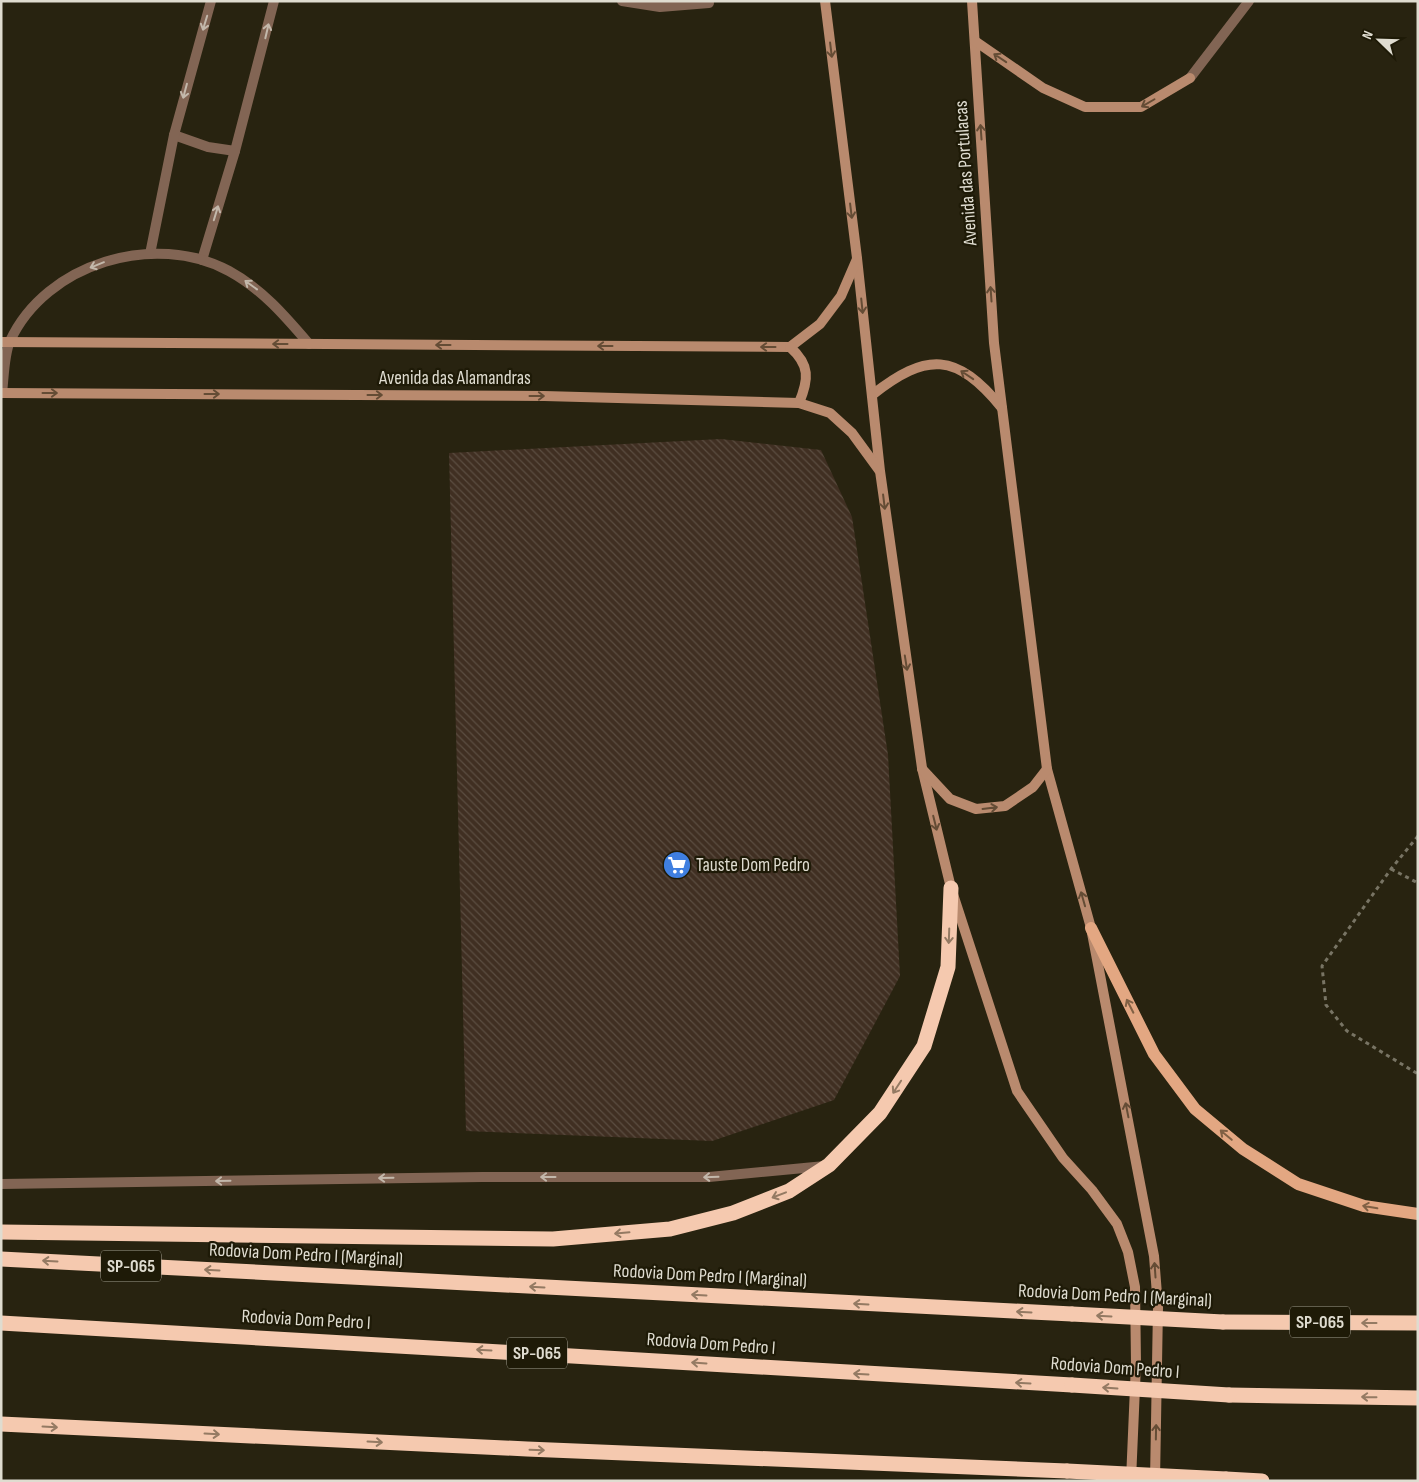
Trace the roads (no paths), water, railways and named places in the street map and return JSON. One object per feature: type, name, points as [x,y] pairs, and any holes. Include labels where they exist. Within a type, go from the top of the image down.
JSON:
[{"type":"highway","points":[[1,1232],[563,1238],[670,1229],[733,1213],[789,1191],[829,1165],[880,1113],[924,1046],[948,967],[951,888]]},
{"type":"highway","name":"Rodovia Dom Pedro I (Marginal)","points":[[1,1259],[1223,1322],[1418,1323]]},
{"type":"highway","name":"Rodovia Dom Pedro I","points":[[1,1323],[1072,1385],[1229,1396],[1418,1398]]},
{"type":"highway","points":[[1,1424],[1262,1481]]},
{"type":"main road","points":[[825,1],[857,258],[880,471],[922,768],[951,888],[1017,1091],[1063,1158],[1092,1190],[1117,1224],[1128,1252],[1135,1286],[1136,1364],[1131,1481]]},
{"type":"main road","name":"Avenida das Portulacas","points":[[972,1],[994,343],[1047,769],[1091,928],[1154,1256],[1158,1307],[1156,1481]]},
{"type":"main road","points":[[975,41],[1044,88],[1086,107],[1141,107],[1190,78]]},
{"type":"main road","points":[[799,403],[806,385],[806,372],[798,354],[790,347],[820,324],[841,296],[857,258]]},
{"type":"main road","name":"Avenida das Alamandras","points":[[5,342],[790,347]]},
{"type":"main road","points":[[872,395],[905,372],[928,363],[952,366],[967,374],[988,391],[1002,409]]},
{"type":"main road","name":"Avenida das Alamandras","points":[[2,393],[534,396],[799,403],[830,413],[852,433],[880,471]]},
{"type":"main road","points":[[922,768],[950,799],[976,809],[1005,806],[1033,787],[1047,769]]},
{"type":"main road","points":[[1091,928],[1154,1054],[1195,1109],[1243,1149],[1298,1184],[1364,1206],[1418,1214]]},
{"type":"street","points":[[150,254],[174,135],[211,1]]},
{"type":"street","points":[[202,260],[235,151],[274,1]]},
{"type":"street","points":[[622,1],[660,7],[709,3]]},
{"type":"street","points":[[1190,78],[1249,1]]},
{"type":"street","points":[[174,135],[208,147],[235,151]]},
{"type":"street","points":[[2,393],[5,342],[38,301],[57,285],[78,272],[101,262],[125,256],[175,254],[202,260],[227,269],[250,283],[271,300],[309,344]]},
{"type":"street","points":[[1,1184],[482,1177],[709,1177],[829,1165]]},
{"type":"place","name":"Tauste Dom Pedro","points":[[677,865]]}]
